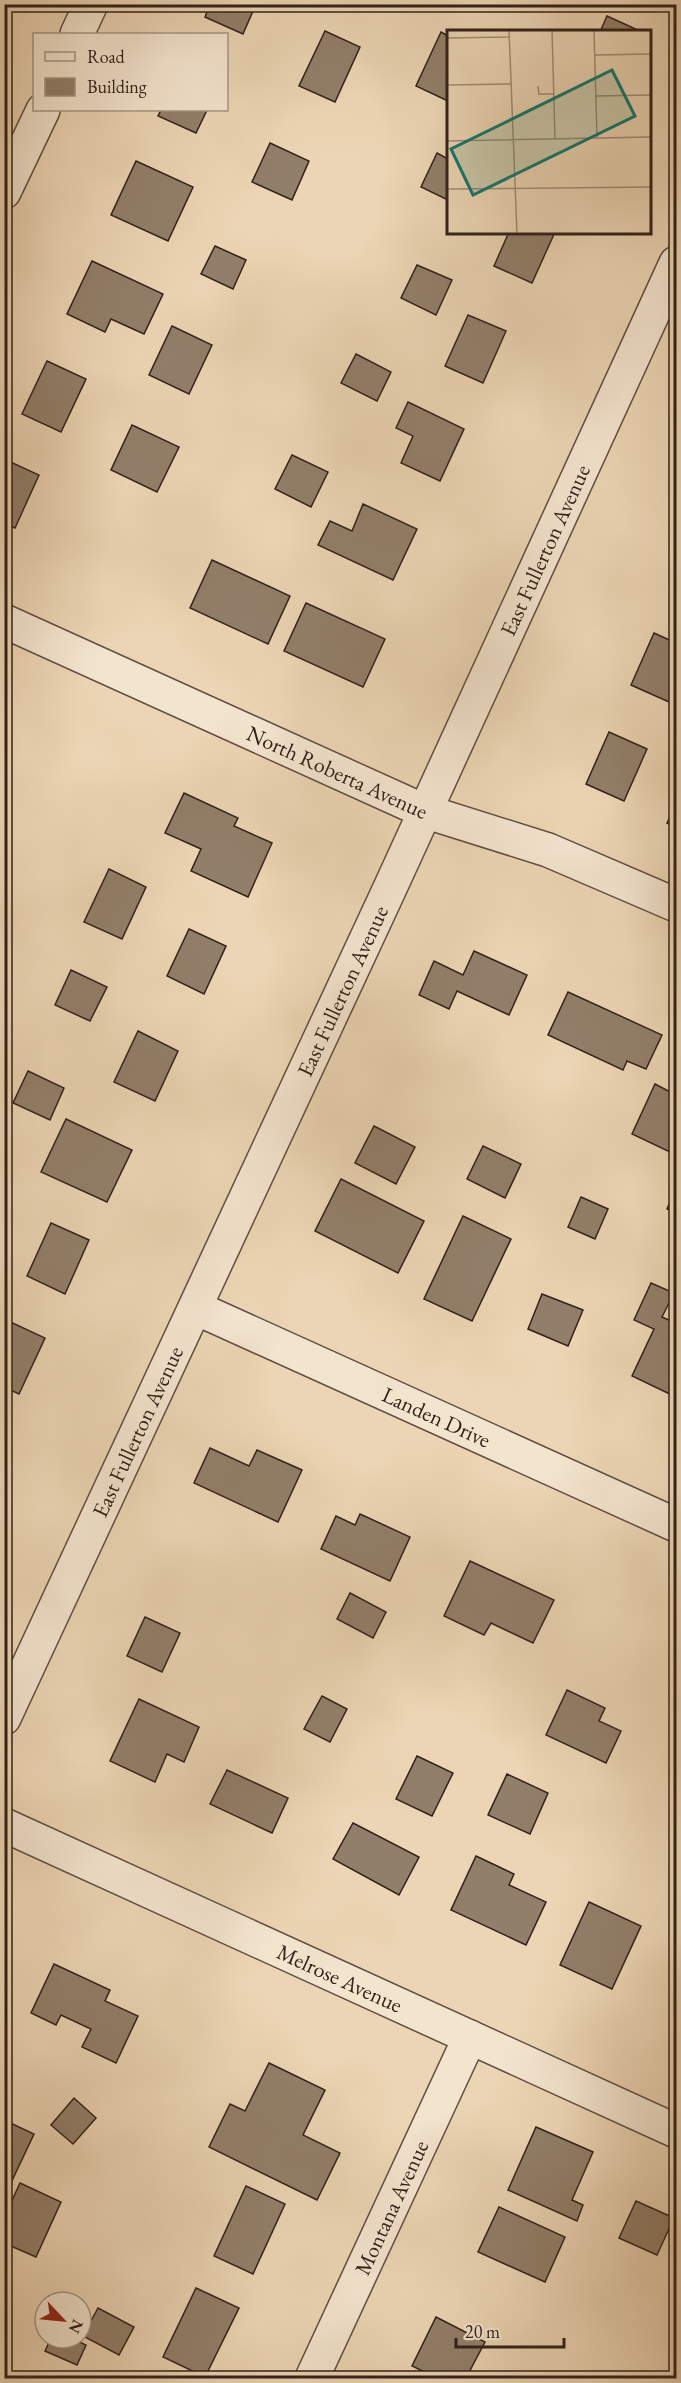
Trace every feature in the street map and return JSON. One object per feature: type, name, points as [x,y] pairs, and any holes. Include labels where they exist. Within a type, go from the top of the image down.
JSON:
[{"type":"street","points":[[77,33],[91,4]]},
{"type":"street","points":[[4,192],[43,111]]},
{"type":"street","name":"East Fullerton Avenue","points":[[4,1718],[196,1308],[676,263]]},
{"type":"street","name":"North Roberta Avenue","points":[[4,621],[424,811],[548,850],[676,905]]},
{"type":"street","name":"Landen Drive","points":[[196,1308],[676,1525]]},
{"type":"street","name":"Melrose Avenue","points":[[4,1825],[676,2131]]},
{"type":"street","name":"Montana Avenue","points":[[312,2379],[470,2037]]},
{"type":"building","points":[[210,4],[256,4],[243,34],[205,17]]},
{"type":"building","points":[[607,16],[638,30],[601,30]]},
{"type":"building","points":[[325,31],[360,47],[335,102],[299,86]]},
{"type":"building","points":[[441,32],[447,35],[447,101],[416,86]]},
{"type":"building","points":[[160,111],[207,111],[196,133],[158,116]]},
{"type":"building","points":[[270,143],[309,161],[292,200],[252,182]]},
{"type":"building","points":[[437,153],[447,158],[447,200],[421,187]]},
{"type":"building","points":[[136,161],[193,187],[168,241],[111,215]]},
{"type":"building","points":[[508,234],[554,234],[532,283],[494,266]]},
{"type":"building","points":[[215,246],[246,260],[233,289],[201,274]]},
{"type":"building","points":[[92,261],[163,294],[144,334],[111,319],[105,332],[67,314]]},
{"type":"building","points":[[417,265],[452,280],[436,315],[401,298]]},
{"type":"building","points":[[468,315],[506,331],[483,383],[445,366]]},
{"type":"building","points":[[172,326],[212,345],[189,394],[149,375]]},
{"type":"building","points":[[356,354],[391,372],[377,401],[341,383]]},
{"type":"building","points":[[47,361],[86,379],[61,432],[22,414]]},
{"type":"building","points":[[408,402],[464,429],[440,481],[401,463],[413,436],[396,428]]},
{"type":"building","points":[[132,425],[179,447],[157,492],[111,470]]},
{"type":"building","points":[[292,455],[328,472],[311,507],[275,489]]},
{"type":"building","points":[[4,459],[39,475],[15,528],[4,523]]},
{"type":"building","points":[[363,504],[417,529],[393,580],[318,545],[330,521],[352,531]]},
{"type":"building","points":[[212,560],[290,596],[268,644],[190,608]]},
{"type":"building","points":[[306,603],[385,639],[363,687],[284,651]]},
{"type":"building","points":[[654,633],[676,643],[676,685],[669,702],[631,685]]},
{"type":"building","points":[[609,732],[647,749],[624,801],[586,784]]},
{"type":"building","points":[[184,793],[238,818],[234,826],[272,843],[248,897],[191,871],[201,849],[165,833]]},
{"type":"building","points":[[676,803],[676,827],[667,823]]},
{"type":"building","points":[[109,869],[146,887],[122,939],[84,922]]},
{"type":"building","points":[[189,929],[226,946],[204,994],[167,976]]},
{"type":"building","points":[[474,951],[527,975],[509,1015],[457,991],[449,1009],[419,995],[434,961],[463,975]]},
{"type":"building","points":[[71,970],[107,987],[90,1021],[55,1005]]},
{"type":"building","points":[[568,992],[662,1035],[646,1069],[627,1061],[623,1070],[548,1035]]},
{"type":"building","points":[[138,1031],[178,1051],[155,1101],[114,1082]]},
{"type":"building","points":[[28,1071],[64,1088],[50,1120],[13,1103]]},
{"type":"building","points":[[655,1084],[676,1095],[676,1143],[672,1153],[632,1134]]},
{"type":"building","points":[[66,1119],[132,1150],[107,1202],[41,1172]]},
{"type":"building","points":[[374,1126],[415,1147],[396,1184],[355,1163]]},
{"type":"building","points":[[483,1146],[521,1164],[505,1198],[467,1179]]},
{"type":"building","points":[[341,1179],[424,1221],[398,1273],[315,1231]]},
{"type":"building","points":[[676,1188],[676,1214],[667,1209]]},
{"type":"building","points":[[581,1197],[608,1209],[595,1239],[568,1227]]},
{"type":"building","points":[[463,1216],[511,1239],[472,1321],[424,1299]]},
{"type":"building","points":[[51,1223],[89,1240],[65,1294],[27,1276]]},
{"type":"building","points":[[651,1283],[674,1293],[662,1317],[676,1323],[676,1397],[632,1376],[654,1329],[634,1320]]},
{"type":"building","points":[[542,1294],[583,1310],[568,1346],[528,1329]]},
{"type":"building","points":[[4,1319],[45,1338],[19,1394],[4,1387]]},
{"type":"building","points":[[210,1448],[249,1466],[257,1450],[302,1470],[278,1522],[194,1483]]},
{"type":"building","points":[[360,1514],[410,1537],[390,1581],[321,1549],[336,1516],[355,1525]]},
{"type":"building","points":[[470,1561],[554,1600],[533,1643],[491,1623],[484,1635],[444,1616]]},
{"type":"building","points":[[350,1593],[386,1612],[373,1638],[337,1619]]},
{"type":"building","points":[[145,1617],[180,1633],[162,1672],[127,1656]]},
{"type":"building","points":[[567,1690],[605,1708],[599,1721],[621,1731],[606,1763],[546,1735]]},
{"type":"building","points":[[322,1696],[347,1709],[330,1742],[304,1729]]},
{"type":"building","points":[[139,1699],[199,1727],[184,1762],[167,1754],[155,1782],[110,1761]]},
{"type":"building","points":[[417,1756],[453,1773],[432,1816],[396,1799]]},
{"type":"building","points":[[227,1770],[288,1798],[272,1833],[210,1804]]},
{"type":"building","points":[[507,1774],[548,1793],[530,1834],[488,1815]]},
{"type":"building","points":[[353,1823],[419,1857],[399,1895],[333,1859]]},
{"type":"building","points":[[476,1856],[514,1874],[509,1885],[546,1902],[526,1945],[451,1910]]},
{"type":"building","points":[[589,1902],[641,1926],[612,1989],[560,1965]]},
{"type":"building","points":[[54,1964],[110,1990],[105,2001],[138,2016],[116,2063],[82,2047],[91,2029],[61,2015],[56,2025],[31,2013]]},
{"type":"building","points":[[269,2063],[325,2090],[303,2135],[340,2153],[317,2200],[209,2147],[230,2104],[245,2111]]},
{"type":"building","points":[[74,2098],[96,2118],[73,2144],[51,2125]]},
{"type":"building","points":[[4,2120],[34,2134],[9,2187],[4,2185]]},
{"type":"building","points":[[536,2127],[593,2152],[572,2200],[583,2205],[577,2221],[508,2190]]},
{"type":"building","points":[[20,2183],[61,2202],[36,2257],[4,2243],[4,2218]]},
{"type":"building","points":[[246,2186],[285,2204],[253,2274],[214,2256]]},
{"type":"building","points":[[636,2201],[674,2218],[657,2255],[619,2238]]},
{"type":"building","points":[[499,2207],[565,2237],[545,2282],[478,2252]]},
{"type":"building","points":[[196,2288],[239,2308],[205,2377],[163,2357]]},
{"type":"building","points":[[98,2308],[134,2327],[119,2355],[93,2341],[93,2317]]},
{"type":"building","points":[[436,2317],[485,2342],[466,2378],[437,2378],[412,2366]]},
{"type":"building","points":[[45,2350],[84,2350],[77,2365]]}]
